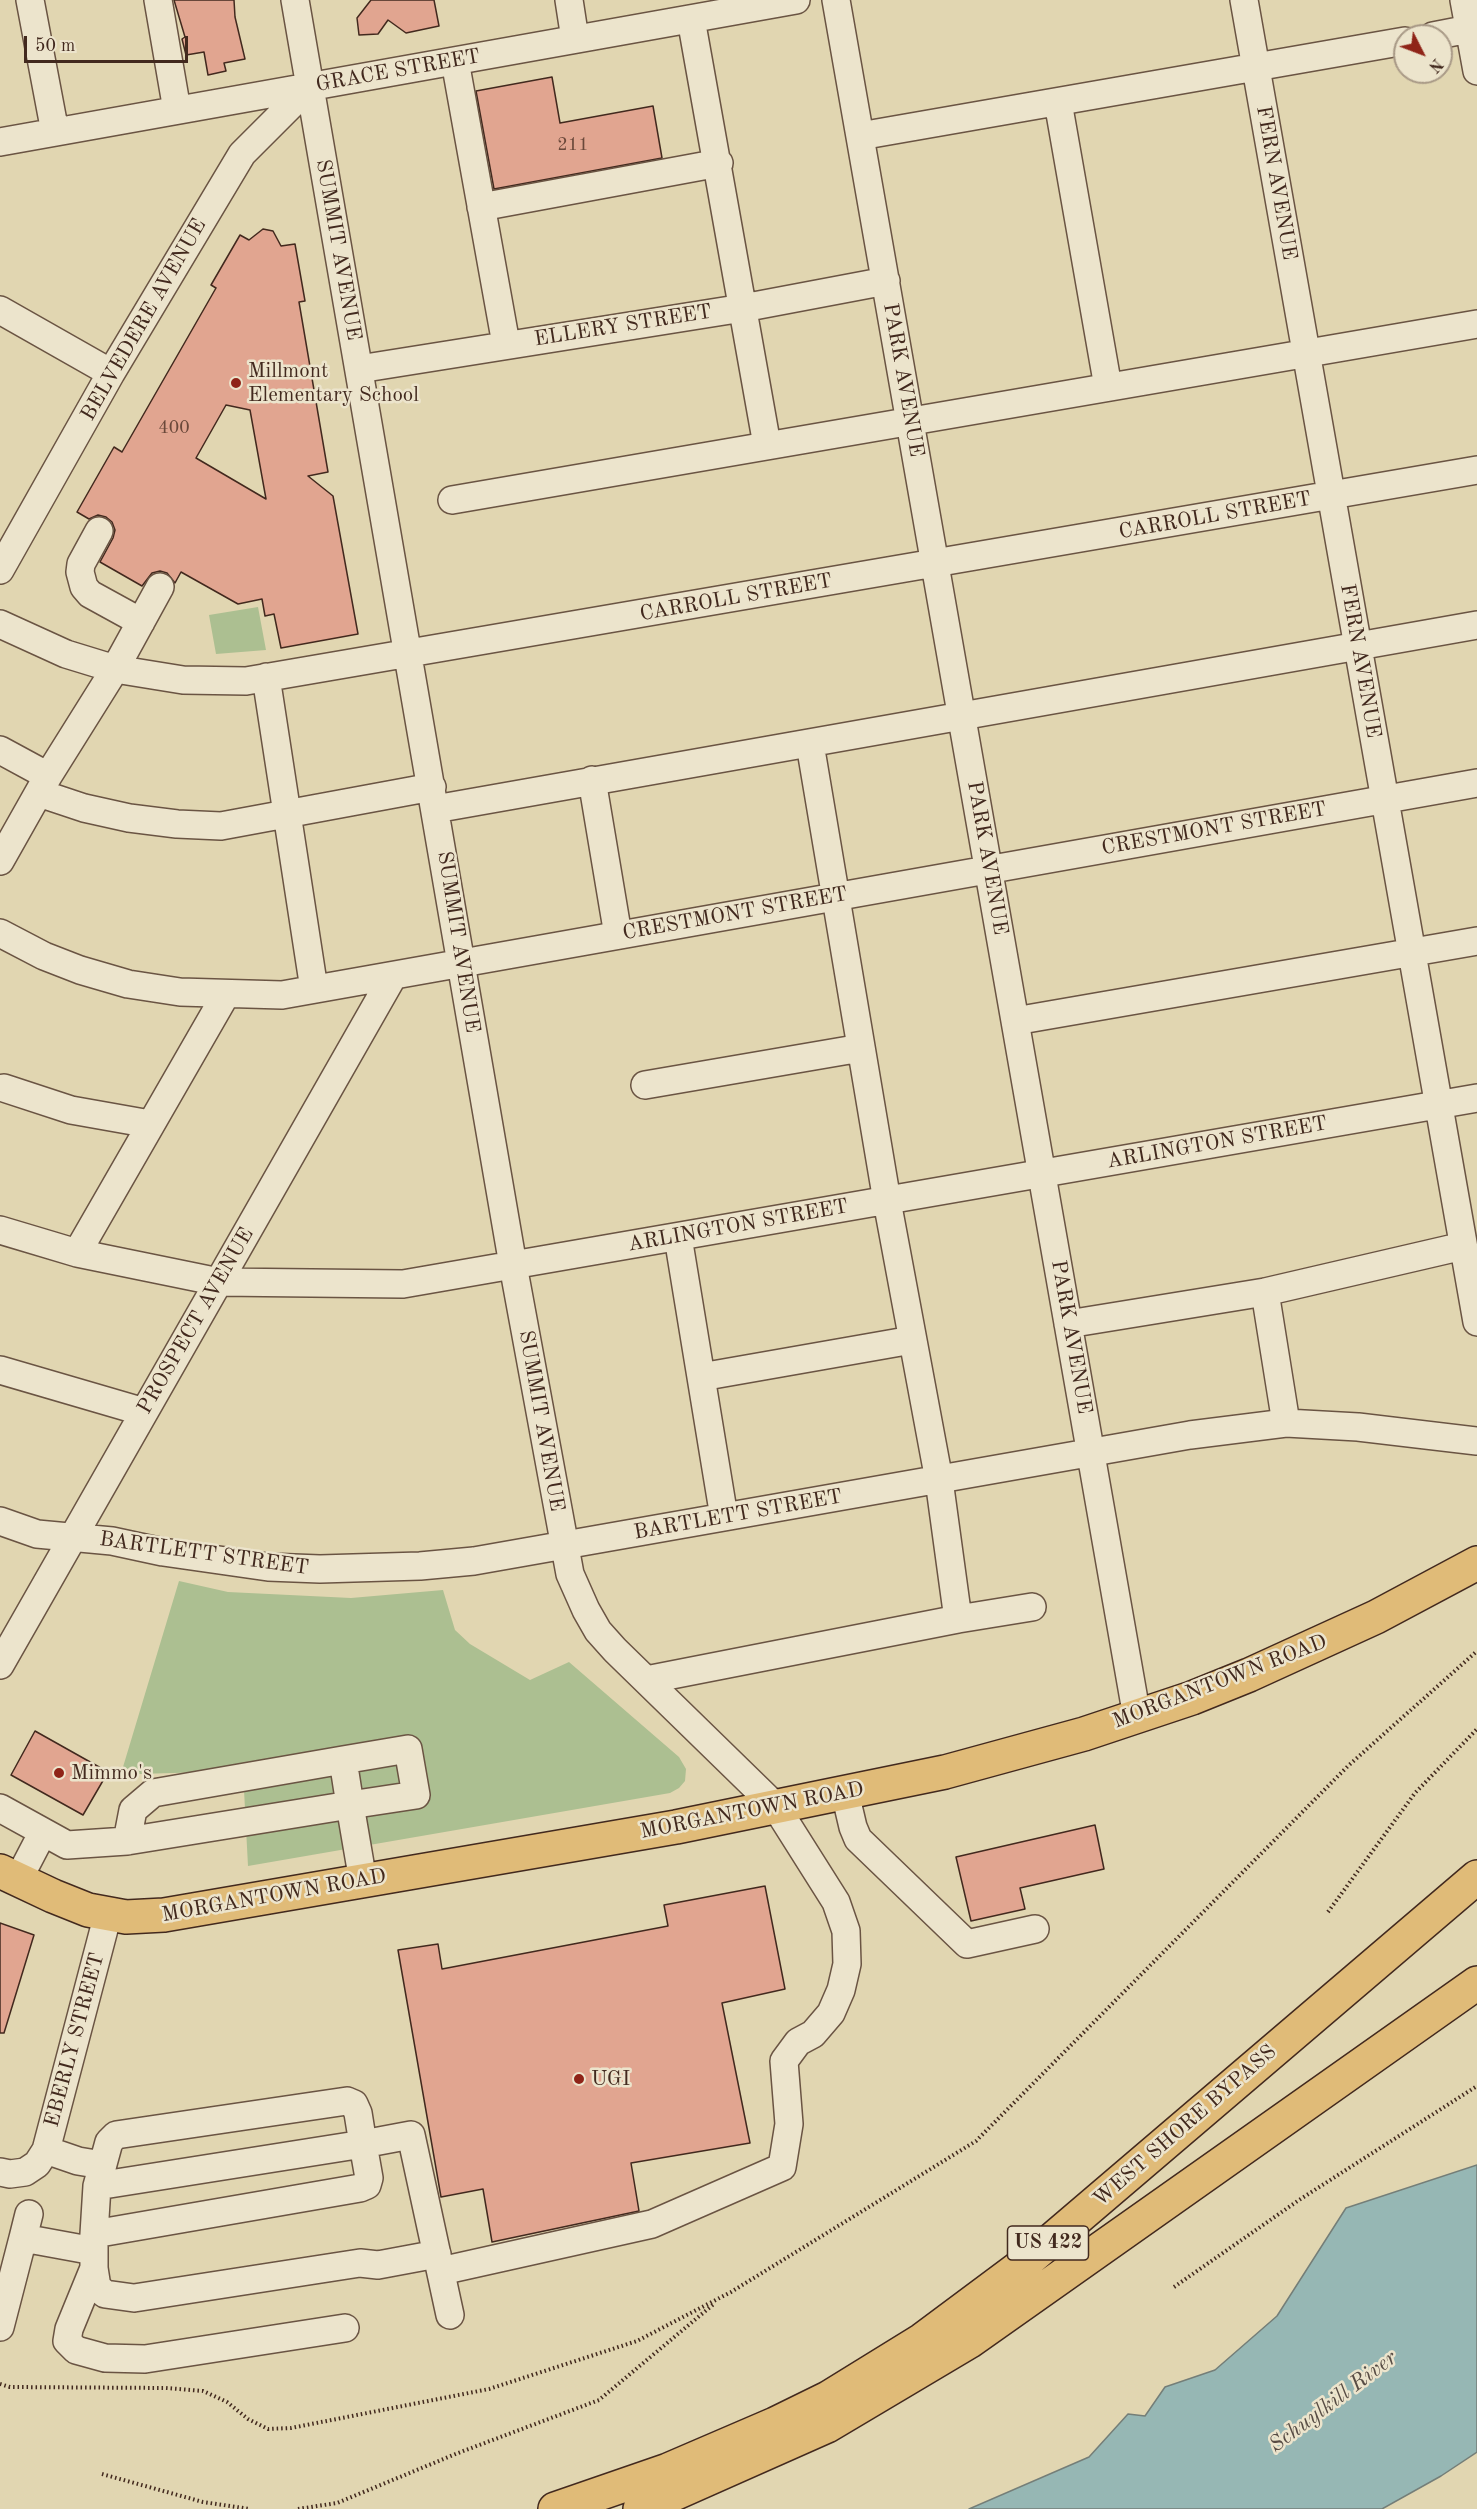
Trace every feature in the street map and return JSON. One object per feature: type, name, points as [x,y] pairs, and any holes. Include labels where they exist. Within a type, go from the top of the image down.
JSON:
[{"type":"main road","name":"MORGANTOWN ROAD","points":[[9,1876],[53,1896],[108,1914],[135,1917],[164,1915],[845,1793],[991,1761],[1192,1698],[1311,1648],[1434,1588],[1477,1563]]},
{"type":"main road","name":"WEST SHORE BYPASS","points":[[555,2509],[668,2470],[775,2424],[828,2398],[922,2340],[1020,2267],[1477,1877]]},
{"type":"main road","points":[[1320,2010],[1477,1890]]},
{"type":"main road","points":[[1343,2077],[1477,1969]]},
{"type":"main road","name":"WEST SHORE BYPASS","points":[[640,2509],[827,2426],[970,2342],[1477,1983]]},
{"type":"street","points":[[30,0],[55,132]]},
{"type":"street","points":[[158,0],[177,110]]},
{"type":"street","name":"SUMMIT AVENUE","points":[[295,0],[513,1265],[570,1574],[598,1631],[776,1807],[836,1902],[846,1930],[847,1964],[841,1990],[831,2013],[813,2034],[798,2042],[784,2061],[789,2124],[782,2167],[652,2224],[439,2262]]},
{"type":"street","points":[[569,0],[575,39]]},
{"type":"street","name":"GRACE STREET","points":[[0,142],[796,0]]},
{"type":"street","name":"PARK AVENUE","points":[[836,0],[1137,1717]]},
{"type":"street","name":"FERN AVENUE","points":[[1244,0],[1477,1322]]},
{"type":"street","points":[[1464,0],[1477,71]]},
{"type":"street","points":[[691,19],[767,445]]},
{"type":"street","points":[[1453,32],[1469,29]]},
{"type":"street","points":[[860,136],[1256,69],[1393,43]]},
{"type":"street","points":[[455,60],[506,344]]},
{"type":"street","name":"BELVEDERE AVENUE","points":[[0,570],[111,373],[242,154],[310,86]]},
{"type":"street","points":[[1058,102],[1108,387]]},
{"type":"street","points":[[481,207],[718,163]]},
{"type":"street","name":"ELLERY STREET","points":[[359,369],[743,308],[886,281]]},
{"type":"street","points":[[0,310],[111,373]]},
{"type":"street","points":[[452,500],[1477,324]]},
{"type":"street","name":"CARROLL STREET","points":[[0,624],[66,654],[115,669],[183,680],[246,681],[1477,470]]},
{"type":"street","points":[[99,531],[81,564],[80,572],[84,587],[90,594],[141,622]]},
{"type":"street","points":[[0,861],[115,669],[160,587]]},
{"type":"street","points":[[0,750],[44,785],[84,808],[129,818],[177,824],[221,826],[286,814],[592,780],[810,744],[1477,625]]},
{"type":"street","points":[[266,677],[314,989]]},
{"type":"street","points":[[810,744],[887,1201],[939,1480],[958,1619]]},
{"type":"street","points":[[592,780],[618,935]]},
{"type":"street","name":"CRESTMONT STREET","points":[[0,933],[44,956],[80,970],[128,984],[180,992],[282,995],[1477,783]]},
{"type":"street","points":[[1015,1021],[1477,941]]},
{"type":"street","name":"PROSPECT AVENUE","points":[[0,1665],[393,976]]},
{"type":"street","points":[[77,1253],[226,994]]},
{"type":"street","points":[[645,1085],[861,1048]]},
{"type":"street","points":[[4,1088],[71,1110],[150,1124]]},
{"type":"street","name":"ARLINGTON STREET","points":[[0,1230],[77,1253],[219,1282],[403,1284],[1477,1098]]},
{"type":"street","points":[[678,1237],[724,1517]]},
{"type":"street","points":[[1068,1324],[1265,1292],[1463,1246]]},
{"type":"street","points":[[1265,1292],[1286,1423]]},
{"type":"street","points":[[701,1377],[912,1340]]},
{"type":"street","points":[[0,1370],[144,1412]]},
{"type":"street","name":"BARTLETT STREET","points":[[0,1521],[37,1534],[112,1541],[163,1552],[256,1565],[320,1569],[420,1566],[474,1561],[1190,1435],[1286,1423],[1358,1427],[1477,1441]]},
{"type":"street","points":[[646,1680],[958,1619],[1032,1607]]},
{"type":"street","points":[[0,1808],[67,1845],[128,1841],[416,1795],[408,1749],[153,1793],[133,1810],[128,1841]]},
{"type":"street","points":[[343,1760],[363,1881]]},
{"type":"street","points":[[845,1793],[858,1839],[967,1944],[1035,1929]]},
{"type":"street","points":[[9,1876],[43,1832]]},
{"type":"street","name":"EBERLY STREET","points":[[42,2157],[108,1914]]},
{"type":"street","points":[[0,2326],[26,2226],[94,2251],[366,2185],[369,2178],[358,2113],[354,2104],[346,2101],[116,2135],[109,2142],[100,2175],[94,2251],[97,2287],[105,2294],[134,2298],[360,2262],[378,2265],[439,2262]]},
{"type":"street","points":[[0,2172],[10,2174],[25,2172],[42,2157],[78,2161],[100,2175],[363,2144],[411,2135],[450,2314]]},
{"type":"street","points":[[94,2251],[69,2329],[67,2342],[76,2350],[105,2358],[154,2358],[345,2328]]},
{"type":"path","points":[[0,2385],[10,2387],[166,2388],[203,2391],[227,2402],[248,2420],[268,2429],[291,2428],[489,2389],[637,2342],[722,2297],[976,2141],[1348,1766],[1477,1651]]},
{"type":"path","points":[[1328,1912],[1415,1793],[1477,1729]]},
{"type":"path","points":[[1174,2287],[1309,2193],[1477,2086]]},
{"type":"path","points":[[298,2509],[337,2503],[599,2400],[722,2297]]},
{"type":"path","points":[[102,2474],[203,2502],[250,2509]]},
{"type":"green space","points":[[258,607],[266,650],[216,654],[209,615]]},
{"type":"green space","points":[[179,1581],[228,1592],[351,1598],[443,1590],[455,1630],[470,1644],[530,1680],[569,1662],[679,1757],[686,1769],[685,1781],[670,1793],[248,1866],[243,1771],[138,1774],[123,1767]]},
{"type":"water","name":"Schuylkill River","points":[[1477,2165],[1477,2452],[1441,2476],[1382,2509],[969,2509],[1089,2457],[1128,2414],[1145,2416],[1165,2387],[1215,2370],[1277,2316],[1346,2208]]},
{"type":"building","points":[[174,0],[234,0],[235,17],[245,59],[224,63],[226,71],[208,75],[204,52],[186,55],[182,39],[185,37]]},
{"type":"building","points":[[371,0],[434,0],[439,26],[406,33],[388,20],[378,34],[359,35],[357,18]]},
{"type":"building","points":[[552,77],[560,123],[653,106],[662,158],[494,189],[476,91]]},
{"type":"building","name":"Millmont Elementary School","points":[[263,229],[273,231],[281,246],[295,244],[305,301],[299,302],[328,472],[308,476],[333,496],[358,634],[281,648],[274,614],[265,616],[262,599],[238,604],[181,572],[175,583],[167,573],[160,571],[152,573],[142,586],[100,562],[113,538],[115,530],[112,522],[98,515],[89,519],[77,512],[114,447],[122,452],[216,288],[211,285],[240,235],[249,240]],"holes":[[[226,405],[250,410],[266,499],[196,458]]]},
{"type":"building","name":"Mimmo's","points":[[35,1731],[108,1772],[83,1815],[11,1775]]},
{"type":"building","points":[[1095,1825],[1104,1869],[1020,1888],[1025,1909],[971,1921],[956,1857]]},
{"type":"building","name":"UGI","points":[[765,1886],[785,1989],[722,2003],[750,2143],[631,2163],[639,2211],[492,2242],[483,2189],[441,2197],[398,1950],[438,1944],[442,1969],[668,1926],[664,1905]]},
{"type":"building","points":[[0,1923],[34,1935],[4,2033],[0,2033]]},
{"type":"place","name":"Millmont Elementary School","points":[[236,383]]},
{"type":"place","name":"Mimmo's","points":[[59,1773]]},
{"type":"place","name":"UGI","points":[[579,2079]]}]
